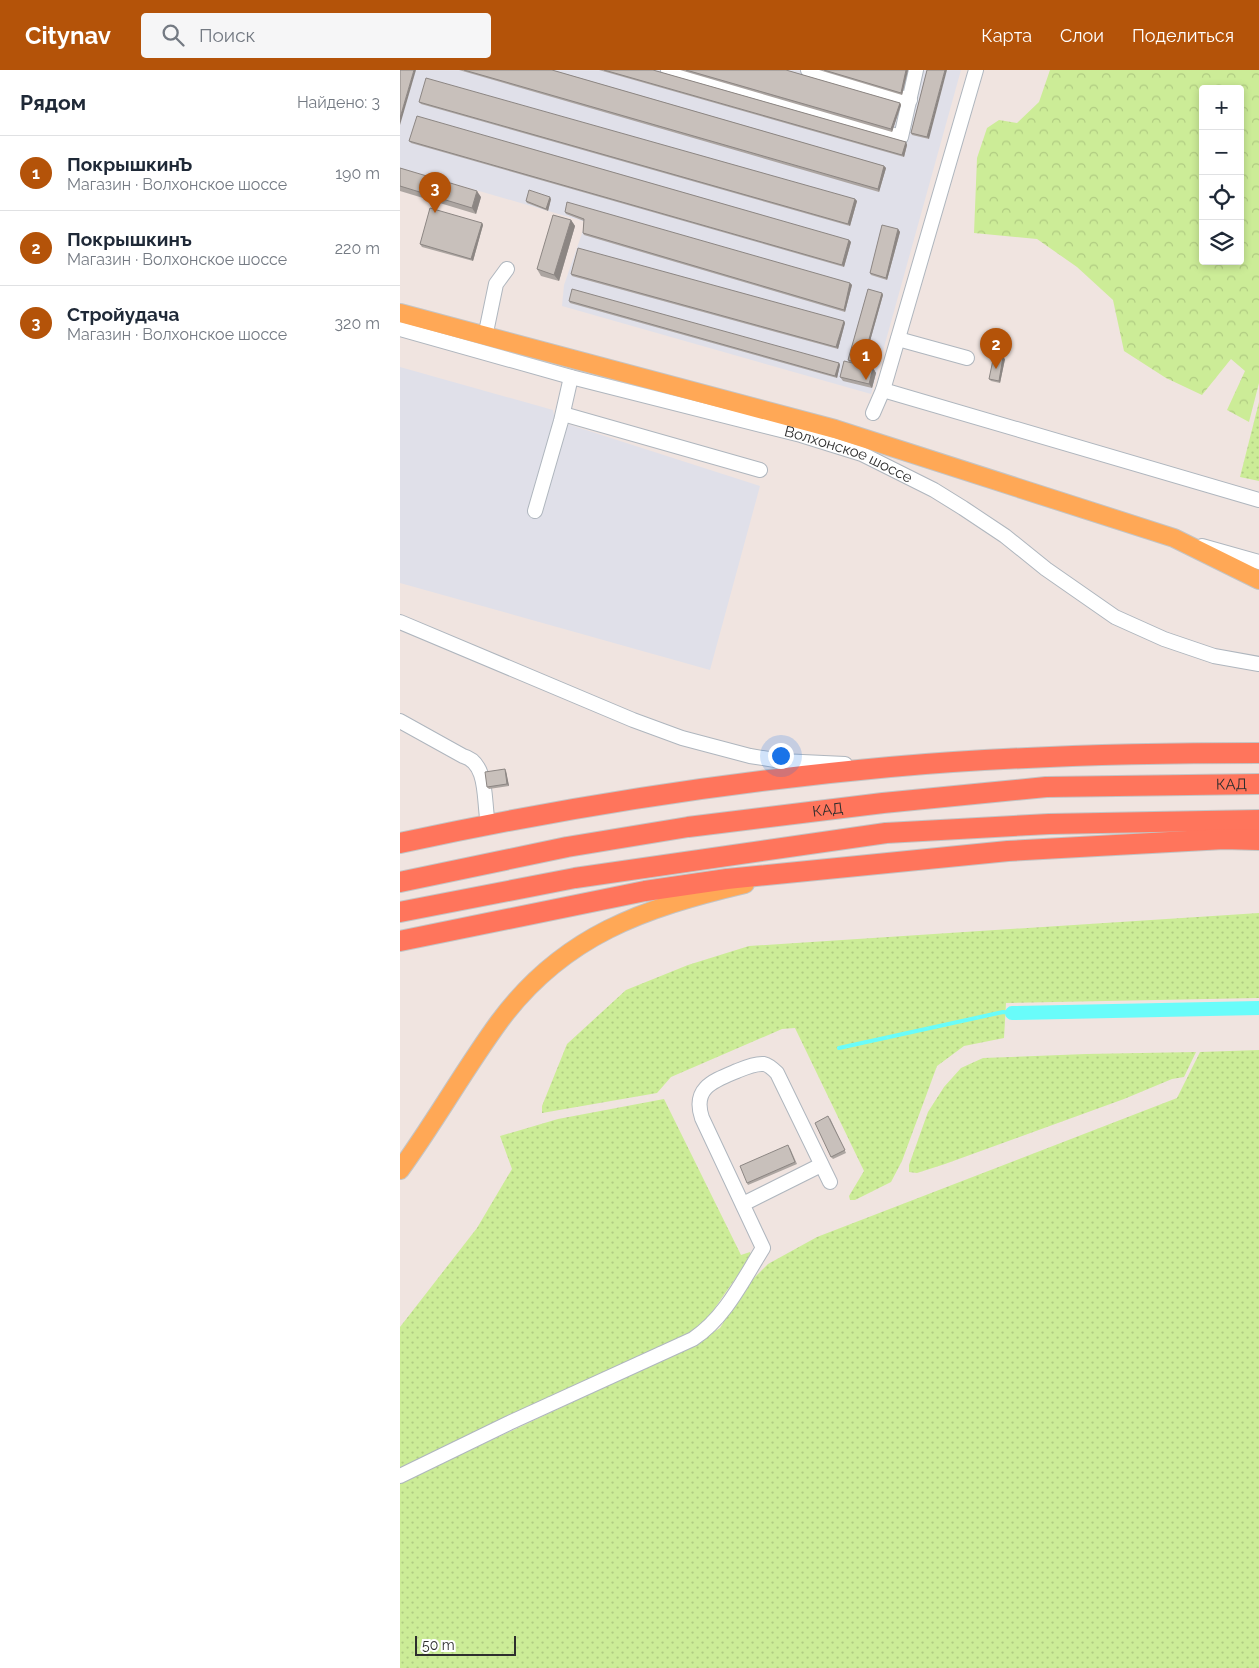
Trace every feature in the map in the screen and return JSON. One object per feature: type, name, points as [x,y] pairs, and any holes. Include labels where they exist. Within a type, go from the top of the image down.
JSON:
[{"type":"highway","points":[[400,843],[591,805],[891,767],[1044,756],[1259,753]]},
{"type":"highway","name":"КАД","points":[[400,882],[567,847],[670,830],[883,803],[1046,787],[1259,784]]},
{"type":"highway","name":"КАД","points":[[400,912],[575,878],[886,833],[1049,824],[1259,820]]},
{"type":"highway","points":[[400,941],[645,891],[805,870],[1108,844],[1224,839],[1259,840]]},
{"type":"main road","name":"Волхонское шоссе","points":[[400,313],[835,430],[1174,538]]},
{"type":"main road","points":[[1174,538],[1259,580]]},
{"type":"main road","points":[[400,1170],[500,1021],[533,985],[574,948],[626,919],[674,902],[805,870]]},
{"type":"street","points":[[668,70],[901,136],[916,70]]},
{"type":"street","points":[[808,70],[910,100]]},
{"type":"street","points":[[873,413],[883,390],[976,70]]},
{"type":"street","points":[[485,337],[496,284],[507,270]]},
{"type":"street","name":"Волхонское шоссе","points":[[400,330],[570,377],[801,435],[862,454],[934,490],[963,508],[1005,536],[1046,569],[1115,617],[1164,639],[1214,656],[1257,664]]},
{"type":"street","points":[[898,340],[967,358]]},
{"type":"street","points":[[535,511],[563,414],[570,377]]},
{"type":"street","points":[[883,390],[1259,500]]},
{"type":"street","points":[[563,414],[760,470]]},
{"type":"street","name":"Волхонское шоссе","points":[[1174,538],[1259,562]]},
{"type":"street","points":[[400,622],[633,720],[710,747],[781,761],[891,767]]},
{"type":"street","points":[[400,721],[464,756],[473,758],[479,766],[487,817]]},
{"type":"street","points":[[400,1476],[508,1422],[658,1356],[708,1329],[718,1318],[763,1248],[698,1108],[704,1090],[721,1078],[751,1066],[762,1064],[770,1066],[776,1073],[830,1182]]},
{"type":"street","points":[[743,1204],[821,1165]]},
{"type":"shaded area","points":[[400,70],[961,70],[871,394],[562,306],[564,285],[586,222],[400,168]]},
{"type":"shaded area","points":[[400,367],[553,410],[555,420],[760,486],[710,670],[400,583]]},
{"type":"green space","points":[[1050,70],[1259,70],[1259,383],[1249,422],[1227,410],[1245,371],[1231,359],[1202,395],[1166,378],[1124,351],[1113,300],[1077,267],[1037,239],[974,233],[977,158],[987,128],[999,120],[1017,123],[1039,102]]},
{"type":"green space","points":[[1259,402],[1259,481],[1240,477]]},
{"type":"green space","points":[[1259,913],[1259,998],[1006,1003],[1004,1038],[964,1046],[937,1066],[902,1161],[891,1182],[855,1200],[850,1200],[849,1196],[864,1171],[795,1028],[782,1029],[671,1077],[657,1093],[542,1113],[542,1106],[567,1044],[626,990],[688,965],[749,946]]},
{"type":"green space","points":[[1259,1050],[1259,1668],[400,1668],[400,1483],[686,1349],[720,1328],[743,1289],[768,1264],[817,1237],[1177,1098],[1200,1052]]},
{"type":"green space","points":[[1196,1052],[1184,1077],[1172,1079],[1124,1099],[945,1164],[917,1173],[909,1172],[909,1165],[928,1112],[944,1087],[961,1068],[983,1058]]},
{"type":"green space","points":[[664,1099],[741,1255],[750,1252],[751,1256],[701,1328],[400,1471],[400,1327],[477,1228],[512,1169],[500,1136],[558,1119]]},
{"type":"building","points":[[400,70],[414,70],[400,118]]},
{"type":"building","points":[[464,70],[552,70],[884,166],[878,189]]},
{"type":"building","points":[[604,70],[653,70],[906,142],[902,155]]},
{"type":"building","points":[[686,70],[786,70],[900,103],[891,129]]},
{"type":"building","points":[[824,70],[906,70],[901,93]]},
{"type":"building","points":[[927,70],[945,70],[927,137],[911,133]]},
{"type":"building","points":[[426,78],[855,199],[848,224],[419,102]]},
{"type":"building","points":[[417,116],[849,240],[842,265],[409,141]]},
{"type":"building","points":[[400,168],[477,191],[472,208],[400,186]]},
{"type":"building","points":[[529,190],[550,197],[546,209],[526,201]]},
{"type":"building","points":[[567,202],[850,283],[844,310],[583,233],[584,219],[565,212]]},
{"type":"building","points":[[430,208],[482,223],[471,259],[420,244]]},
{"type":"building","points":[[553,215],[571,220],[554,275],[537,269]]},
{"type":"building","points":[[882,225],[898,229],[886,278],[870,273]]},
{"type":"building","points":[[578,248],[844,321],[836,347],[571,274]]},
{"type":"building","points":[[572,289],[839,363],[835,376],[569,301]]},
{"type":"building","points":[[868,289],[882,293],[862,364],[848,360]]},
{"type":"building","points":[[994,355],[1003,357],[999,381],[989,379]]},
{"type":"building","points":[[844,361],[873,368],[869,384],[840,377]]},
{"type":"building","points":[[505,769],[507,784],[487,787],[485,772]]},
{"type":"building","points":[[828,1116],[845,1150],[831,1157],[815,1123]]},
{"type":"building","points":[[788,1145],[795,1162],[747,1183],[740,1166]]},
{"type":"waterway","points":[[1012,1013],[1259,1008]]},
{"type":"waterway","points":[[839,1048],[1003,1012],[1012,1013]]},
{"type":"place","name":"Стройудача","points":[[435,213]]},
{"type":"place","name":"Покрышкинъ","points":[[996,369]]},
{"type":"place","name":"ПокрышкинЪ","points":[[866,380]]}]
